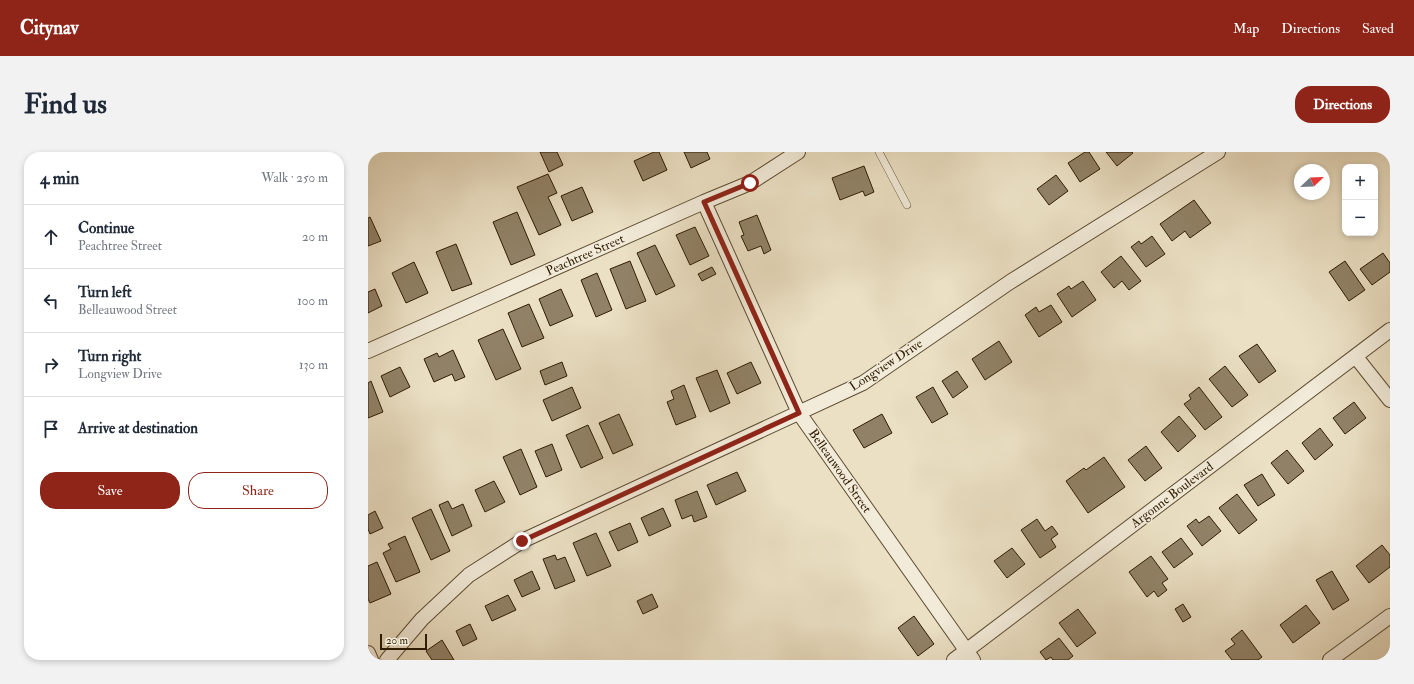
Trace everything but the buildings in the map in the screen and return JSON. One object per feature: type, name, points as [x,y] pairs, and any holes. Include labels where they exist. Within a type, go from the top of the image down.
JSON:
[{"type":"street","name":"Peachtree Street","points":[[368,351],[750,183],[798,152]]},
{"type":"street","name":"Longview Drive","points":[[387,660],[422,619],[469,575],[522,541],[864,383],[1010,282],[1202,156],[1218,152]]},
{"type":"street","name":"Belleauwood Street","points":[[704,202],[799,413],[969,655]]},
{"type":"street","name":"Argonne Boulevard","points":[[954,660],[969,655],[1390,330]]},
{"type":"street","points":[[1356,357],[1390,400]]},
{"type":"street","points":[[1330,660],[1390,616]]},
{"type":"street","points":[[368,653],[371,660]]},
{"type":"lane","points":[[879,152],[907,205]]},
{"type":"route","points":[[522,541],[799,413],[704,202],[750,183]]}]
